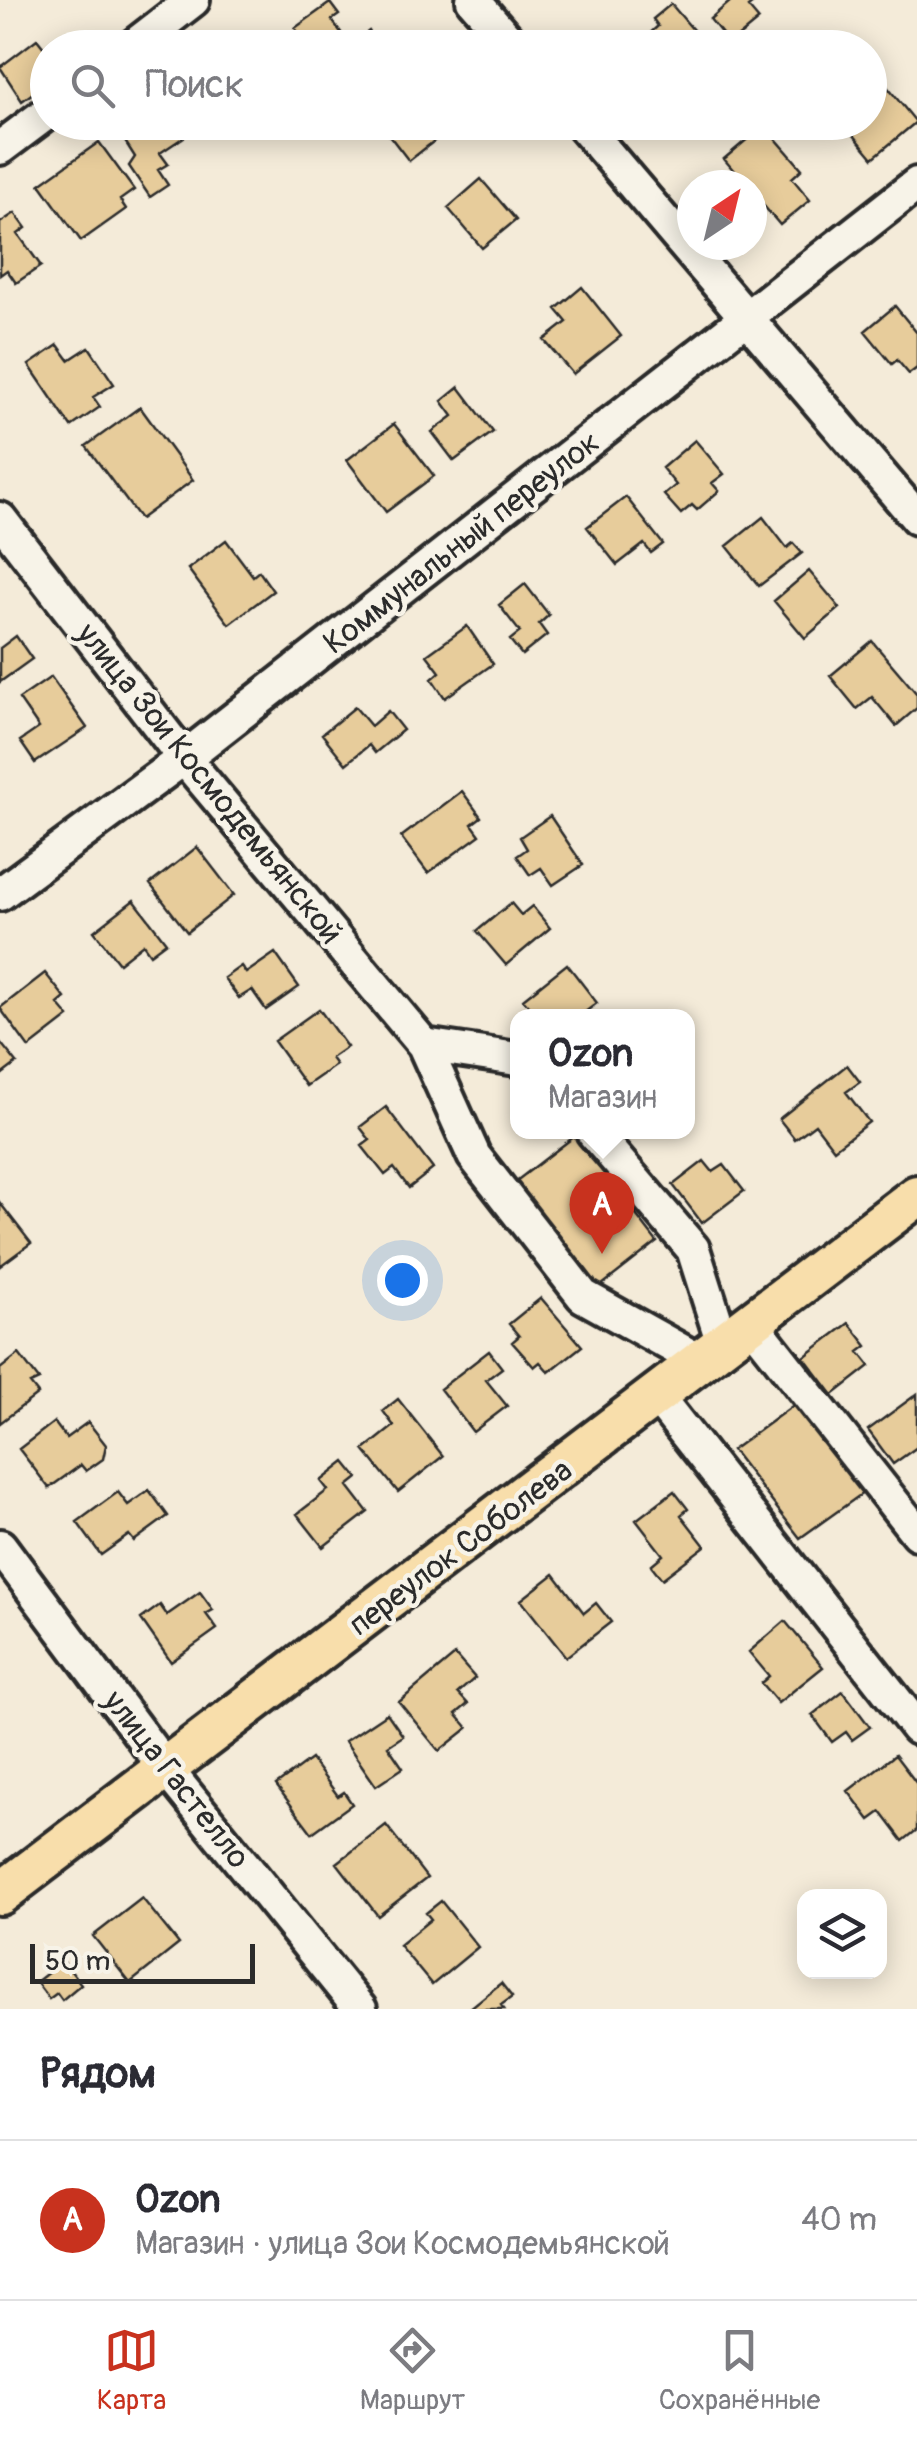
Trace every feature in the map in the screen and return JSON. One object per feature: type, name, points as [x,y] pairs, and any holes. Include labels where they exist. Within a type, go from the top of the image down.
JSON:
[{"type":"main road","name":"переулок Соболева","points":[[0,1894],[658,1398],[917,1196]]},
{"type":"street","points":[[154,30],[193,0]]},
{"type":"street","points":[[473,0],[499,30]]},
{"type":"street","points":[[0,148],[30,126]]},
{"type":"street","points":[[596,140],[750,316],[917,518]]},
{"type":"street","name":"Коммунальный переулок","points":[[0,894],[184,758],[917,184]]},
{"type":"street","name":"улица Зои Космодемьянской","points":[[0,519],[184,758],[424,1045],[474,1156],[583,1296],[726,1344],[917,1533]]},
{"type":"street","points":[[424,1045],[510,1058]]},
{"type":"street","name":"улица Зои Космодемьянской","points":[[599,1139],[693,1249],[726,1344]]},
{"type":"street","points":[[658,1398],[917,1728]]},
{"type":"street","name":"улица Гастелло","points":[[0,1546],[166,1769],[360,2009]]},
{"type":"building","points":[[732,0],[751,0],[753,3],[748,7],[759,20],[747,30],[719,30],[710,19]]},
{"type":"building","points":[[330,3],[339,15],[332,20],[339,30],[295,28]]},
{"type":"building","points":[[671,4],[693,30],[654,30],[658,26],[653,19]]},
{"type":"building","points":[[30,44],[30,95],[22,101],[0,67]]},
{"type":"building","points":[[887,86],[916,122],[873,158],[858,140],[887,140]]},
{"type":"building","points":[[124,140],[180,140],[160,153],[168,164],[158,170],[168,185],[150,197],[129,166],[135,157]]},
{"type":"building","points":[[393,140],[435,140],[409,161]]},
{"type":"building","points":[[746,140],[777,140],[802,169],[792,178],[810,200],[780,225],[767,210],[767,170],[733,170],[724,159]]},
{"type":"building","points":[[99,142],[134,190],[120,200],[126,209],[81,241],[40,184]]},
{"type":"building","points":[[481,179],[516,220],[482,248],[448,208]]},
{"type":"building","points":[[15,213],[26,228],[18,234],[41,266],[16,283],[7,270],[0,275],[0,223]]},
{"type":"building","points":[[582,287],[621,336],[573,374],[544,340],[567,322],[556,309]]},
{"type":"building","points":[[895,306],[917,333],[917,368],[909,374],[897,360],[892,364],[865,331]]},
{"type":"building","points":[[58,345],[69,360],[89,347],[114,384],[93,397],[100,407],[71,427],[29,365]]},
{"type":"building","points":[[459,387],[493,432],[454,461],[432,432],[453,416],[442,401]]},
{"type":"building","points":[[140,407],[193,480],[140,519],[86,446]]},
{"type":"building","points":[[394,424],[434,476],[386,512],[347,460]]},
{"type":"building","points":[[695,440],[724,474],[712,483],[719,491],[697,510],[692,505],[681,514],[664,495],[676,485],[662,468]]},
{"type":"building","points":[[626,497],[663,544],[651,553],[644,544],[617,565],[587,527]]},
{"type":"building","points":[[763,517],[787,548],[793,543],[802,553],[759,586],[727,546]]},
{"type":"building","points":[[226,540],[253,576],[259,571],[273,591],[229,624],[188,569]]},
{"type":"building","points":[[809,571],[840,608],[805,638],[774,601]]},
{"type":"building","points":[[525,584],[549,615],[539,624],[547,635],[522,655],[510,640],[520,632],[499,605]]},
{"type":"building","points":[[467,626],[493,664],[445,698],[432,679],[440,672],[427,655]]},
{"type":"building","points":[[16,636],[32,659],[0,682],[0,648]]},
{"type":"building","points":[[872,641],[917,694],[917,708],[896,726],[872,697],[857,709],[830,676]]},
{"type":"building","points":[[51,677],[87,728],[35,763],[20,741],[39,728],[19,699]]},
{"type":"building","points":[[355,707],[371,726],[388,711],[403,730],[375,753],[369,745],[346,764],[322,734]]},
{"type":"building","points":[[462,791],[481,817],[472,824],[480,835],[428,873],[401,837]]},
{"type":"building","points":[[550,816],[583,865],[553,885],[541,868],[530,875],[517,856],[527,849],[520,837]]},
{"type":"building","points":[[197,847],[234,895],[187,932],[150,884]]},
{"type":"building","points":[[134,900],[166,942],[150,954],[143,944],[119,963],[94,931]]},
{"type":"building","points":[[511,903],[521,915],[532,906],[550,928],[506,965],[477,931]]},
{"type":"building","points":[[275,953],[299,987],[266,1010],[252,990],[239,998],[224,978],[241,966],[246,973]]},
{"type":"building","points":[[567,964],[597,1003],[589,1009],[531,1009],[523,999]]},
{"type":"building","points":[[45,973],[65,998],[58,1004],[69,1017],[29,1048],[0,1008]]},
{"type":"building","points":[[319,1009],[347,1047],[331,1058],[336,1065],[306,1086],[274,1041]]},
{"type":"building","points":[[0,1042],[17,1063],[0,1076]]},
{"type":"building","points":[[847,1065],[860,1082],[846,1092],[869,1122],[834,1149],[815,1124],[795,1139],[779,1119]]},
{"type":"building","points":[[386,1107],[433,1169],[409,1188],[394,1168],[385,1175],[362,1146],[370,1140],[360,1127]]},
{"type":"building","points":[[571,1139],[577,1139],[657,1242],[597,1289],[515,1182]]},
{"type":"building","points":[[704,1161],[713,1172],[724,1165],[744,1191],[702,1223],[673,1185]]},
{"type":"building","points":[[0,1203],[31,1243],[0,1266]]},
{"type":"building","points":[[541,1298],[582,1346],[549,1372],[540,1362],[534,1367],[512,1342],[519,1336],[509,1324]]},
{"type":"building","points":[[849,1323],[867,1346],[859,1352],[870,1366],[833,1395],[804,1357]]},
{"type":"building","points":[[489,1351],[502,1368],[486,1380],[507,1406],[473,1432],[440,1389]]},
{"type":"building","points":[[19,1354],[39,1380],[30,1384],[38,1394],[0,1423],[0,1369]]},
{"type":"building","points":[[917,1394],[917,1447],[893,1464],[868,1430]]},
{"type":"building","points":[[398,1399],[443,1456],[398,1492],[364,1450],[394,1426],[383,1411]]},
{"type":"building","points":[[795,1404],[863,1493],[800,1538],[732,1450]]},
{"type":"building","points":[[54,1422],[66,1438],[88,1422],[106,1445],[103,1459],[86,1471],[81,1465],[49,1488],[19,1449]]},
{"type":"building","points":[[345,1462],[358,1478],[348,1486],[368,1512],[323,1547],[297,1514],[328,1490],[321,1481]]},
{"type":"building","points":[[149,1490],[168,1516],[134,1541],[129,1535],[101,1555],[77,1522],[118,1492],[128,1505]]},
{"type":"building","points":[[674,1491],[688,1509],[681,1515],[705,1546],[662,1579],[651,1565],[663,1555],[636,1520]]},
{"type":"building","points":[[554,1574],[584,1613],[596,1603],[611,1622],[566,1657],[521,1600]]},
{"type":"building","points":[[200,1592],[213,1610],[206,1614],[217,1629],[171,1662],[141,1619],[160,1605],[167,1615]]},
{"type":"building","points":[[785,1621],[823,1667],[778,1703],[761,1683],[769,1676],[749,1652]]},
{"type":"building","points":[[455,1655],[475,1678],[458,1693],[468,1704],[456,1714],[468,1728],[439,1751],[399,1702]]},
{"type":"building","points":[[843,1691],[870,1727],[852,1740],[846,1732],[832,1742],[812,1715]]},
{"type":"building","points":[[387,1713],[403,1736],[388,1746],[403,1768],[376,1786],[345,1741]]},
{"type":"building","points":[[895,1755],[917,1784],[917,1830],[903,1841],[881,1812],[870,1820],[848,1791]]},
{"type":"building","points":[[311,1759],[338,1796],[344,1792],[352,1804],[312,1833],[276,1785]]},
{"type":"building","points":[[386,1825],[427,1878],[378,1916],[337,1863]]},
{"type":"building","points":[[142,1898],[179,1944],[130,1983],[93,1936]]},
{"type":"building","points":[[441,1901],[478,1947],[432,1985],[399,1945],[431,1919],[426,1913]]},
{"type":"building","points":[[63,1961],[81,1984],[62,2000],[57,1993],[49,1999],[36,1982]]},
{"type":"building","points":[[501,1983],[512,1997],[501,2005],[504,2009],[469,2009]]},
{"type":"place","name":"Ozon","points":[[602,1254]]}]
